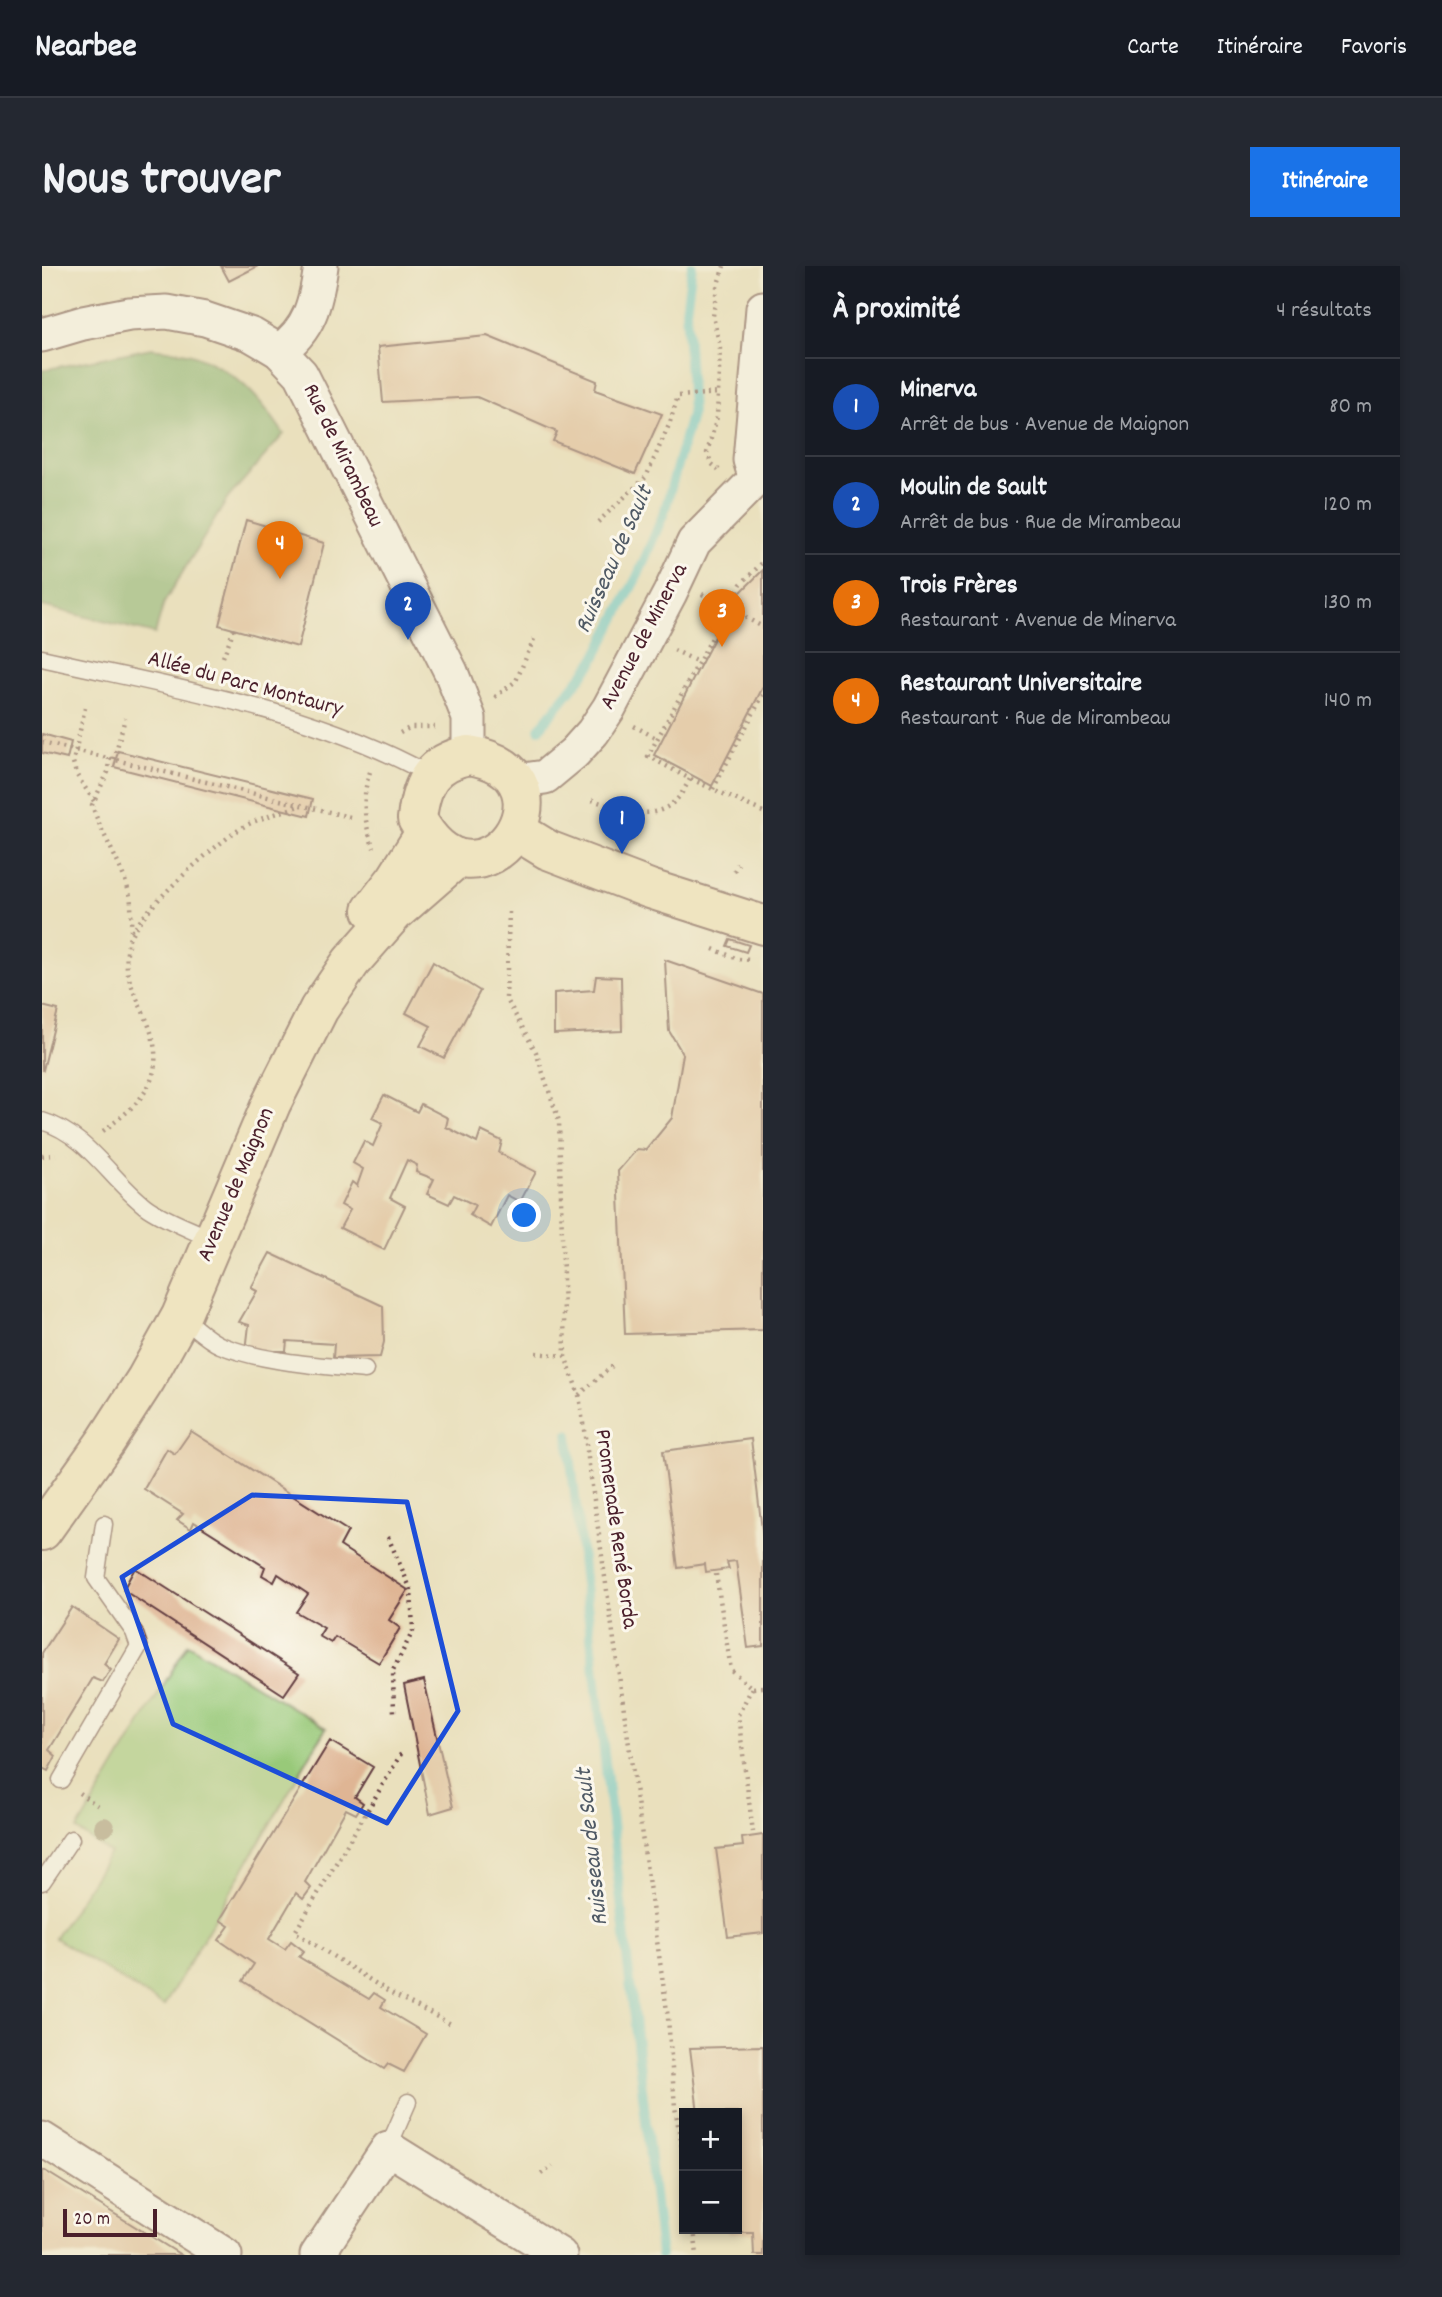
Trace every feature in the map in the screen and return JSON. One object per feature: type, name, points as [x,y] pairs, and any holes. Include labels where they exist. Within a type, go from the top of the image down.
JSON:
[{"type":"street","points":[[279,351],[301,332],[312,308],[321,266]]},
{"type":"street","points":[[749,478],[763,308]]},
{"type":"street","name":"Rue de Mirambeau","points":[[42,335],[129,314],[167,313],[205,319],[240,331],[279,351],[302,374],[451,672],[469,718],[469,755]]},
{"type":"street","name":"Avenue de Minerva","points":[[516,781],[545,776],[574,753],[593,732],[609,708],[670,593],[694,541],[749,478]]},
{"type":"street","points":[[469,755],[488,758],[504,767],[516,781],[522,797],[522,815],[517,831],[506,845],[492,855],[475,859],[457,858],[435,846],[417,819],[419,799],[430,775],[454,758],[469,755]]},
{"type":"street","points":[[517,831],[561,855],[650,889],[763,925]]},
{"type":"street","name":"Avenue de Maignon","points":[[208,1238],[276,1063],[307,1001],[396,879],[425,833]]},
{"type":"street","name":"Avenue de Maignon","points":[[42,1531],[146,1379],[208,1238],[319,1009],[351,962],[394,913],[457,858]]},
{"type":"street","name":"Avenue de Maignon","points":[[42,1499],[90,1436],[139,1359],[174,1312]]},
{"type":"street","points":[[42,2139],[225,2255]]},
{"type":"street","points":[[317,2255],[388,2148],[560,2255]]},
{"type":"lane","name":"Allée du Parc Montaury","points":[[42,658],[238,703],[316,725],[368,743],[430,775]]},
{"type":"lane","points":[[42,1121],[55,1125],[84,1144],[146,1207],[208,1238]]},
{"type":"lane","points":[[174,1312],[217,1344],[245,1353],[365,1370]]},
{"type":"lane","points":[[61,1780],[139,1646],[134,1632],[96,1578],[104,1524]]},
{"type":"lane","points":[[42,1882],[71,1839]]},
{"type":"lane","points":[[388,2148],[408,2102]]},
{"type":"path","points":[[724,266],[717,287],[713,316],[720,347],[717,417],[707,453],[712,464],[749,478]]},
{"type":"path","points":[[597,522],[646,477],[669,425],[678,396],[719,393]]},
{"type":"path","points":[[763,562],[741,584],[727,607],[648,756],[690,779],[763,812]]},
{"type":"path","points":[[701,594],[763,627]]},
{"type":"path","points":[[223,657],[234,629]]},
{"type":"path","points":[[487,702],[516,681],[534,639]]},
{"type":"path","points":[[672,649],[698,662]]},
{"type":"path","points":[[712,789],[763,695]]},
{"type":"path","points":[[85,708],[73,762],[76,774],[94,801]]},
{"type":"path","points":[[99,1134],[133,1107],[149,1089],[154,1067],[150,1030],[127,970],[131,934],[130,897],[92,805],[108,772],[125,718]]},
{"type":"path","points":[[634,726],[658,738]]},
{"type":"path","points":[[389,738],[411,727],[443,727]]},
{"type":"path","points":[[42,741],[354,818]]},
{"type":"path","points":[[375,762],[365,790],[367,825],[376,853]]},
{"type":"path","points":[[592,800],[631,813],[659,812],[676,801],[690,779]]},
{"type":"path","points":[[131,934],[150,910],[210,850],[248,824],[301,805]]},
{"type":"path","points":[[734,871],[738,864]]},
{"type":"path","name":"Promenade René Borda","points":[[509,912],[506,998],[536,1052],[559,1121],[565,1356],[579,1395],[668,2018],[679,2131]]},
{"type":"path","points":[[707,947],[738,959],[763,961]]},
{"type":"path","points":[[536,1353],[565,1356]]},
{"type":"path","points":[[579,1395],[612,1366]]},
{"type":"path","points":[[388,1538],[411,1590],[413,1631],[393,1670],[394,1714]]},
{"type":"path","points":[[716,1574],[731,1670],[752,1688],[763,1687]]},
{"type":"path","points":[[752,1688],[738,1715],[753,1832]]},
{"type":"path","points":[[401,1754],[295,1933],[389,1992],[451,2024]]},
{"type":"path","points":[[541,2174],[553,2166]]},
{"type":"path","points":[[695,2234],[697,2255]]},
{"type":"highlighted area","points":[[252,1495],[407,1502],[458,1711],[387,1823],[173,1724],[122,1577]]},
{"type":"green space","points":[[151,348],[189,353],[223,369],[256,397],[284,434],[228,498],[164,603],[155,634],[42,606],[42,370]]},
{"type":"green space","points":[[188,1644],[326,1728],[164,2006],[55,1938],[110,1853],[77,1830]]},
{"type":"building","points":[[221,266],[258,266],[229,281]]},
{"type":"building","points":[[487,336],[597,381],[595,390],[662,414],[635,474],[553,441],[557,432],[477,397],[383,402],[378,347]]},
{"type":"building","points":[[246,520],[324,543],[298,647],[219,625]]},
{"type":"building","points":[[763,570],[763,687],[712,786],[654,755],[722,623],[728,626],[743,599],[737,596]]},
{"type":"building","points":[[42,734],[71,742],[67,759],[42,753]]},
{"type":"building","points":[[118,751],[313,799],[309,816],[114,767]]},
{"type":"building","points":[[730,939],[749,945],[746,952],[727,946]]},
{"type":"building","points":[[665,960],[763,994],[763,1330],[625,1334],[618,1171],[637,1149],[646,1150],[672,1118],[683,1054],[669,1031]]},
{"type":"building","points":[[433,962],[480,991],[444,1058],[420,1046],[431,1026],[406,1013]]},
{"type":"building","points":[[596,976],[621,977],[622,1031],[554,1034],[554,993],[594,990]]},
{"type":"building","points":[[42,1006],[58,1010],[43,1070],[42,1069]]},
{"type":"building","points":[[384,1095],[417,1112],[421,1104],[448,1118],[446,1127],[477,1143],[481,1131],[502,1141],[499,1153],[536,1172],[520,1202],[507,1195],[491,1227],[470,1215],[475,1205],[454,1195],[449,1204],[427,1194],[434,1179],[416,1172],[417,1165],[407,1160],[390,1198],[405,1206],[384,1250],[340,1228],[350,1210],[341,1205],[352,1182],[357,1186],[363,1169],[353,1163],[364,1141],[373,1146],[383,1123],[372,1118]]},
{"type":"building","points":[[270,1253],[383,1306],[384,1342],[380,1357],[333,1358],[334,1344],[287,1341],[286,1351],[246,1351],[249,1325],[239,1322],[257,1291],[251,1288]]},
{"type":"building","points":[[191,1431],[348,1531],[340,1546],[408,1590],[389,1620],[400,1628],[379,1663],[335,1637],[331,1643],[319,1636],[324,1628],[296,1612],[308,1594],[278,1574],[274,1582],[262,1575],[265,1567],[194,1522],[191,1529],[177,1520],[183,1514],[144,1489],[167,1449],[175,1454]]},
{"type":"building","points":[[751,1439],[763,1538],[763,1646],[748,1648],[736,1561],[727,1562],[729,1569],[706,1572],[705,1564],[678,1568],[663,1451]]},
{"type":"building","points":[[135,1568],[299,1673],[284,1695],[123,1590]]},
{"type":"building","points":[[72,1607],[119,1639],[104,1664],[111,1670],[103,1682],[93,1678],[49,1750],[56,1756],[48,1771],[42,1768],[42,1653]]},
{"type":"building","points":[[424,1680],[453,1807],[430,1814],[404,1685]]},
{"type":"building","points":[[330,1741],[373,1767],[355,1797],[363,1803],[356,1814],[346,1809],[305,1882],[311,1888],[303,1899],[296,1893],[269,1939],[285,1949],[291,1941],[304,1951],[299,1957],[369,1999],[374,1993],[385,2000],[381,2007],[426,2034],[404,2072],[388,2064],[384,2069],[243,1981],[254,1964],[219,1940],[229,1926],[220,1920]]},
{"type":"building","points":[[763,1835],[763,1933],[728,1937],[716,1849],[743,1846],[742,1838]]},
{"type":"building","points":[[763,2046],[763,2255],[754,2255],[753,2233],[742,2233],[742,2108],[697,2108],[690,2048]]},
{"type":"building","points":[[42,2169],[181,2255],[42,2255]]},
{"type":"waterway","name":"Ruisseau de Sault","points":[[539,729],[593,662],[638,575],[664,513],[692,412],[686,310],[692,266]]},
{"type":"waterway","name":"Ruisseau de Sault","points":[[568,1435],[661,2255]]},
{"type":"place","name":"Restaurant Universitaire","points":[[280,579]]},
{"type":"place","name":"Moulin de Sault","points":[[408,640]]},
{"type":"place","name":"Trois Frères","points":[[722,647]]},
{"type":"place","name":"Minerva","points":[[622,854]]}]
